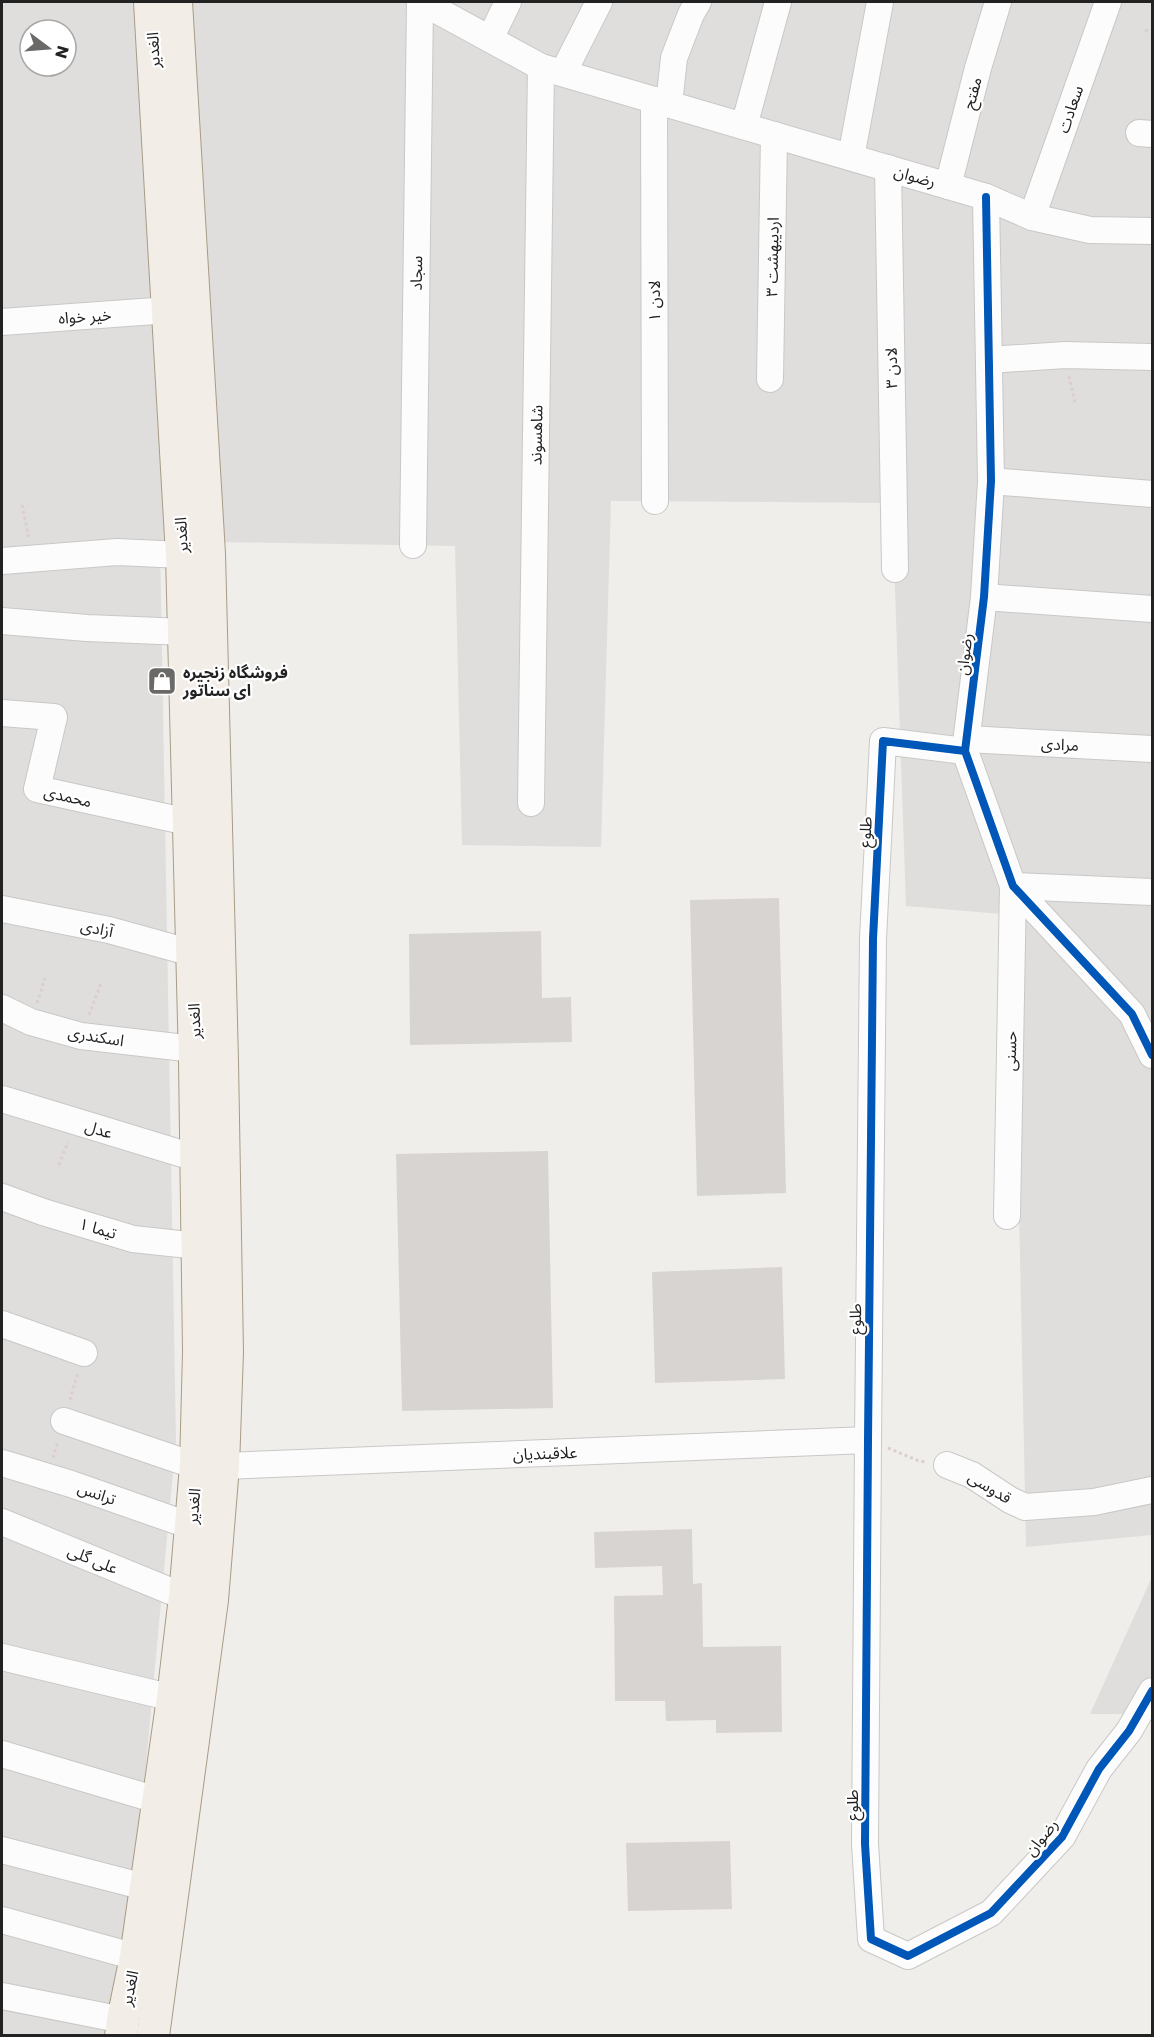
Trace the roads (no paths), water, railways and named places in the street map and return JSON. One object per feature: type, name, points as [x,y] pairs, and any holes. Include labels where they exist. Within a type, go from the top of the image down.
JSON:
[{"type":"main road","name":"الغدیر","points":[[150,2],[182,555],[200,1352],[210,1466],[212,1600],[153,2036]]},
{"type":"main road","name":"الغدیر","points":[[122,2028],[136,1957],[173,1698],[191,1526],[210,1466],[226,1329],[222,1061],[209,554],[176,2]]},
{"type":"street","name":"رضوان","points":[[421,2],[552,70],[986,196],[991,481],[984,597],[966,745],[1013,886],[1142,1014],[1152,1055]]},
{"type":"street","name":"سجاد","points":[[413,545],[421,2]]},
{"type":"street","points":[[490,39],[508,2]]},
{"type":"street","points":[[552,70],[599,2]]},
{"type":"street","name":"لادن ۱","points":[[655,501],[662,102],[674,58],[698,2]]},
{"type":"street","points":[[744,126],[778,2]]},
{"type":"street","points":[[851,158],[880,2]]},
{"type":"street","name":"مفتح","points":[[948,186],[978,68],[998,2]]},
{"type":"street","name":"سعادت","points":[[1032,218],[1107,2]]},
{"type":"street","name":"شاهسوند","points":[[531,803],[552,70]]},
{"type":"street","name":"اردیبهشت ۳","points":[[770,379],[774,135]]},
{"type":"street","name":"لادن ۳","points":[[888,168],[895,569]]},
{"type":"street","points":[[986,196],[1032,218],[1090,230],[1152,231]]},
{"type":"street","name":"خیر خواه","points":[[2,322],[169,310]]},
{"type":"street","points":[[989,360],[1065,355],[1152,357]]},
{"type":"street","points":[[991,481],[1152,494]]},
{"type":"street","points":[[2,561],[117,552],[182,555]]},
{"type":"street","points":[[984,597],[1152,609]]},
{"type":"street","points":[[2,621],[184,632]]},
{"type":"street","name":"محمدی","points":[[2,712],[54,717],[37,789],[188,822]]},
{"type":"street","name":"طلوع","points":[[908,1956],[871,1939],[865,1844],[873,939],[883,741],[966,745]]},
{"type":"street","name":"مرادی","points":[[966,745],[1152,749]]},
{"type":"street","points":[[1013,886],[1152,891]]},
{"type":"street","name":"حسنی","points":[[1007,1216],[1013,886]]},
{"type":"street","name":"آزادی","points":[[2,909],[109,930],[192,953]]},
{"type":"street","name":"اسکندری","points":[[2,1008],[31,1022],[81,1036],[194,1049]]},
{"type":"street","name":"عدل","points":[[2,1099],[196,1158]]},
{"type":"street","name":"تیما ۱","points":[[2,1197],[133,1239],[198,1246]]},
{"type":"street","points":[[2,1324],[84,1353]]},
{"type":"street","points":[[64,1421],[210,1466]]},
{"type":"street","name":"علاقبندیان","points":[[210,1466],[868,1440]]},
{"type":"street","name":"ترانس","points":[[2,1463],[71,1484],[191,1526]]},
{"type":"street","name":"قدوسی","points":[[946,1464],[972,1475],[1025,1507],[1094,1502],[1152,1490]]},
{"type":"street","name":"علی گلی","points":[[2,1522],[185,1597]]},
{"type":"street","points":[[2,1657],[173,1698]]},
{"type":"street","name":"رضوان","points":[[908,1956],[991,1913],[1062,1837],[1099,1769],[1141,1729],[1152,1692]]},
{"type":"street","points":[[2,1754],[157,1800]]},
{"type":"street","points":[[2,1850],[145,1887]]},
{"type":"street","points":[[2,1920],[136,1957]]},
{"type":"street","points":[[2,1996],[122,2028]]},
{"type":"place","name":"فروشگاه زنجیره ای سناتور","points":[[162,681]]}]
